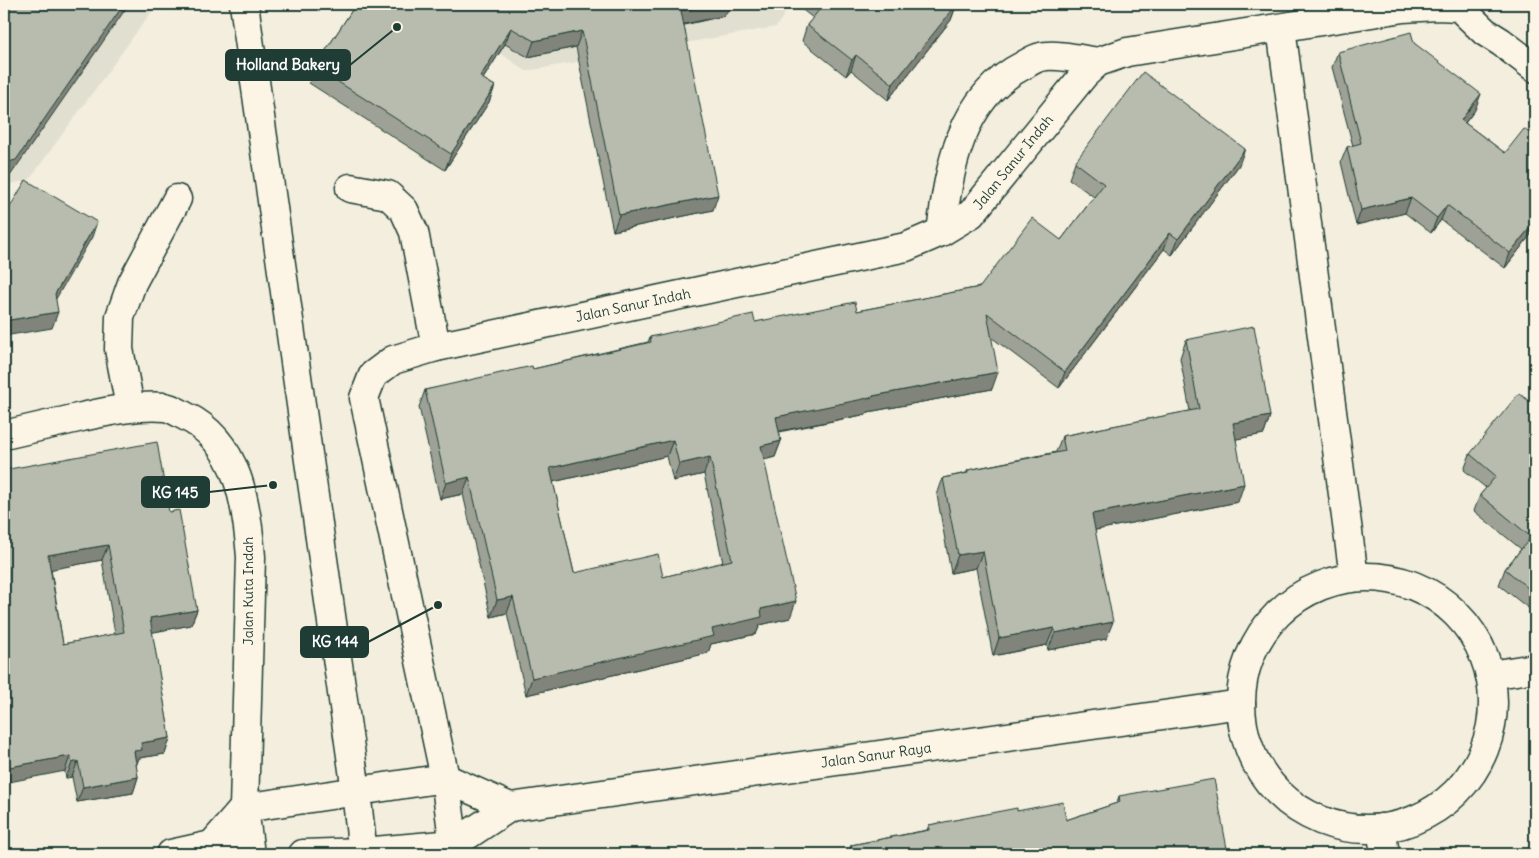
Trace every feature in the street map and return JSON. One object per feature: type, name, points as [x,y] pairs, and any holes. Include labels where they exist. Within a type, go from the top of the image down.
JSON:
[{"type":"street","points":[[244,4],[356,791],[363,853]]},
{"type":"street","name":"Jalan Sanur Indah","points":[[445,778],[364,398],[373,375],[393,360],[436,347],[906,247],[941,232],[971,214],[1071,89],[1098,62],[1127,52],[1403,8],[1437,6],[1459,7],[1477,11],[1485,32],[1535,68]]},
{"type":"street","points":[[1282,28],[1354,577]]},
{"type":"street","points":[[941,232],[948,183],[955,152],[970,120],[990,90],[1011,72],[1042,56],[1098,62]]},
{"type":"street","points":[[350,188],[388,196],[404,210],[414,232],[436,347]]},
{"type":"street","points":[[130,407],[119,349],[120,318],[132,283],[177,199]]},
{"type":"street","name":"Jalan Kuta Indah","points":[[4,435],[130,407],[167,407],[194,420],[216,439],[230,462],[242,487],[248,520],[251,557],[244,808],[250,854]]},
{"type":"street","points":[[1354,577],[1391,579],[1426,591],[1455,612],[1478,640],[1490,675],[1493,710],[1486,744],[1470,776],[1446,801],[1383,841],[1312,818],[1283,798],[1260,771],[1246,739],[1241,704],[1246,667],[1262,634],[1287,606],[1318,587],[1354,577]]},
{"type":"street","points":[[1490,675],[1535,668]]},
{"type":"street","name":"Jalan Sanur Raya","points":[[303,854],[454,849],[510,807],[1241,704]]},
{"type":"street","points":[[445,778],[454,849]]},
{"type":"street","points":[[212,846],[244,808],[445,778],[510,807]]},
{"type":"street","points":[[171,854],[212,846],[242,854]]},
{"type":"shaded area","points":[[4,4],[157,4],[29,180],[4,185]]},
{"type":"shaded area","points":[[429,4],[791,4],[776,27],[526,71]]},
{"type":"building","points":[[4,4],[124,4],[16,160],[4,163]]},
{"type":"building","points":[[356,4],[715,4],[681,11],[718,195],[619,215],[582,31],[534,41],[511,28],[480,77],[495,86],[451,154],[315,67]]},
{"type":"building","points":[[821,4],[957,4],[893,84],[856,55],[852,60],[807,25],[823,5]]},
{"type":"building","points":[[1411,32],[1414,43],[1481,94],[1461,120],[1505,153],[1524,129],[1535,137],[1535,221],[1510,253],[1447,205],[1437,218],[1411,198],[1361,210],[1347,147],[1361,143],[1338,52]]},
{"type":"building","points":[[1143,72],[1245,149],[1178,239],[1170,233],[1065,372],[987,313],[998,372],[776,417],[781,441],[761,446],[796,601],[761,609],[762,617],[712,629],[714,636],[532,678],[513,597],[497,600],[469,477],[446,483],[425,390],[532,366],[533,369],[651,342],[650,337],[753,314],[755,322],[855,302],[857,311],[980,287],[1032,218],[1061,240],[1104,184],[1075,162]],"holes":[[[673,440],[679,464],[710,457],[732,560],[663,577],[658,554],[574,573],[550,468]]]},
{"type":"building","points":[[26,180],[97,222],[55,294],[58,312],[4,321],[4,217]]},
{"type":"building","points":[[1254,326],[1270,416],[1233,423],[1244,484],[1092,514],[1113,622],[1055,633],[1054,628],[999,638],[983,551],[958,555],[943,478],[968,473],[968,470],[1065,451],[1062,436],[1199,409],[1186,340]]},
{"type":"building","points":[[1519,393],[1535,406],[1534,593],[1505,569],[1531,537],[1480,495],[1496,476],[1470,454]]},
{"type":"building","points":[[157,442],[169,512],[179,510],[197,610],[150,618],[170,738],[141,743],[142,750],[134,751],[138,777],[83,787],[78,761],[72,763],[70,756],[4,768],[4,470]],"holes":[[[108,545],[124,632],[63,644],[48,555]]]},
{"type":"building","points":[[1214,779],[1228,854],[853,854],[851,845],[929,830],[929,825],[1017,808],[1017,811],[1063,802],[1066,820],[1120,802],[1119,796]]},
{"type":"place","name":"Holland Bakery","points":[[397,27]]},
{"type":"place","name":"KG 145","points":[[273,485]]},
{"type":"place","name":"KG 144","points":[[438,605]]}]
